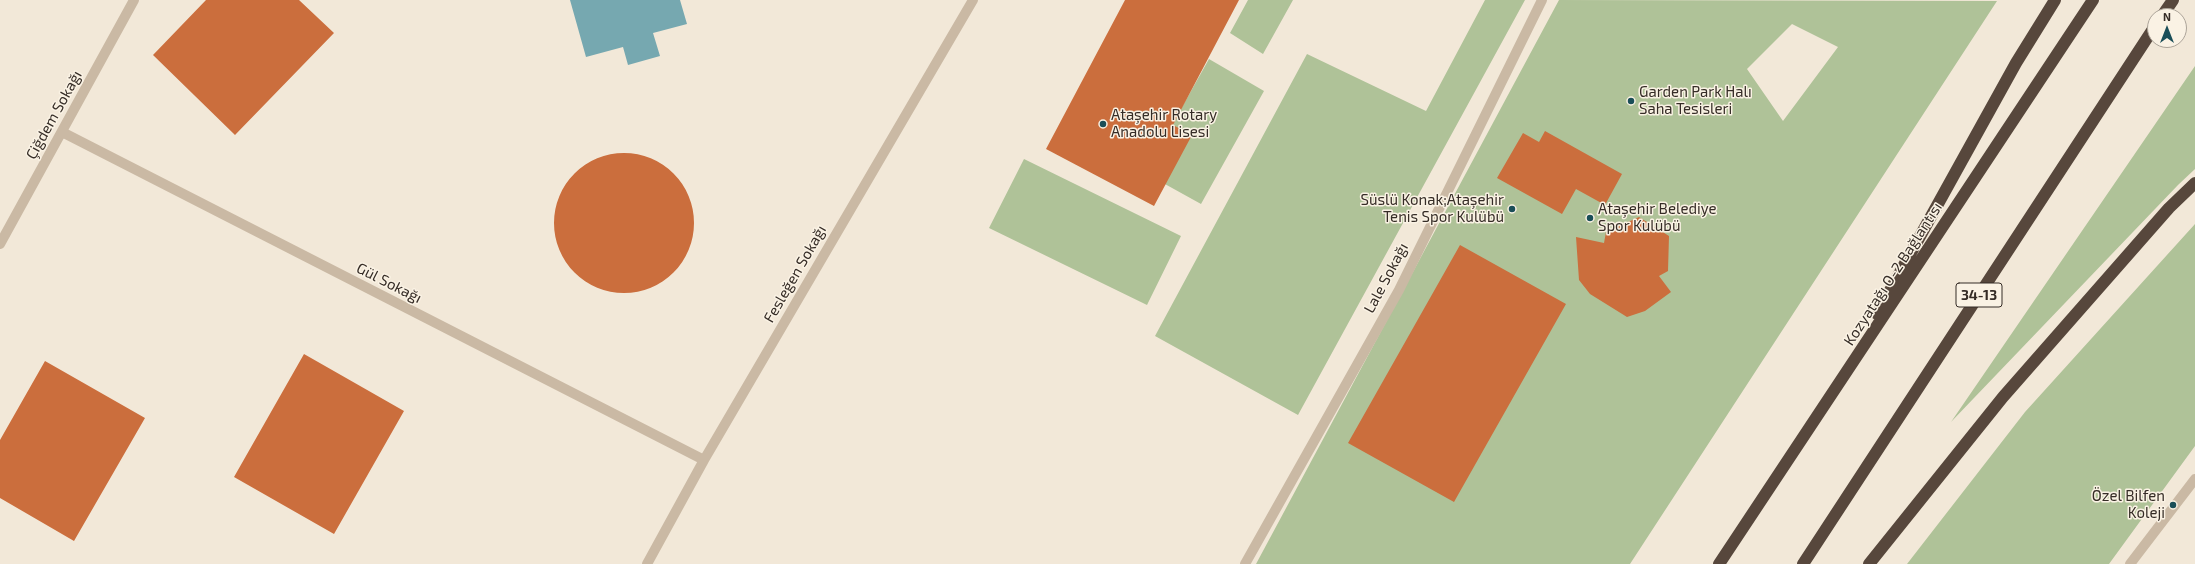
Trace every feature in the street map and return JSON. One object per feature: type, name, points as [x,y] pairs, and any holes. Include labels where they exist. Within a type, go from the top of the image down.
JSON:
[{"type":"highway","points":[[1833,393],[2016,63],[2055,0]]},
{"type":"highway","name":"Kozyatağı O-2 Bağlantısı","points":[[1719,564],[2093,0]]},
{"type":"highway","name":"34-13","points":[[1803,564],[2147,38]]},
{"type":"highway","points":[[1869,564],[2003,397],[2169,208],[2195,184]]},
{"type":"street","name":"Çiğdem Sokağı","points":[[0,244],[134,0]]},
{"type":"street","name":"Fesleğen Sokağı","points":[[647,564],[704,460],[973,0]]},
{"type":"street","name":"Lale Sokağı","points":[[1245,564],[1399,290],[1542,0]]},
{"type":"street","name":"Gül Sokağı","points":[[62,132],[704,460]]},
{"type":"street","points":[[2130,564],[2195,479]]},
{"type":"green space","points":[[1248,0],[1293,0],[1263,54],[1230,33]]},
{"type":"green space","points":[[1485,0],[1525,0],[1298,415],[1155,336],[1307,54],[1426,111]]},
{"type":"green space","name":"Ataşehir Belediye Spor Kulübü","points":[[1559,0],[1997,1],[1630,564],[1256,564]],"holes":[[[1792,24],[1838,47],[1783,121],[1747,69]]]},
{"type":"green space","points":[[1209,59],[1264,91],[1201,204],[1145,173]]},
{"type":"green space","points":[[2195,66],[2195,169],[1951,422]]},
{"type":"green space","points":[[1024,159],[1181,236],[1147,305],[989,228]]},
{"type":"green space","points":[[2195,224],[2195,446],[2109,564],[1907,564],[2025,412]]},
{"type":"water","points":[[570,0],[680,0],[687,24],[653,33],[660,56],[628,65],[623,47],[586,57]]},
{"type":"building","points":[[206,0],[299,0],[334,33],[235,135],[153,55]]},
{"type":"building","points":[[1125,0],[1239,0],[1173,125],[1192,135],[1154,206],[1046,149]]},
{"type":"building","points":[[1545,131],[1622,174],[1605,205],[1576,189],[1562,214],[1497,178],[1523,133],[1539,142]]},
{"type":"building","points":[[631,153],[651,158],[674,173],[689,196],[693,209],[693,237],[689,250],[674,273],[651,288],[638,292],[617,293],[597,288],[574,273],[559,250],[555,237],[554,216],[559,196],[574,173],[597,158],[610,154]]},
{"type":"building","points":[[1639,217],[1669,236],[1668,271],[1659,276],[1671,292],[1645,311],[1627,317],[1590,294],[1579,280],[1576,237],[1604,243],[1606,232]]},
{"type":"building","points":[[1460,245],[1566,304],[1454,502],[1348,443]]},
{"type":"building","points":[[304,354],[404,411],[334,534],[234,477]]},
{"type":"building","points":[[45,361],[145,418],[74,541],[0,498],[0,440]]},
{"type":"place","name":"Garden Park Halı Saha Tesisleri","points":[[1631,101]]},
{"type":"place","name":"Ataşehir Rotary Anadolu Lisesi","points":[[1103,124]]},
{"type":"place","name":"Süslü Konak;Ataşehir Tenis Spor Kulübü","points":[[1512,209]]},
{"type":"place","name":"Ataşehir Belediye Spor Kulübü","points":[[1590,218]]},
{"type":"place","name":"Özel Bilfen Koleji","points":[[2173,505]]}]
